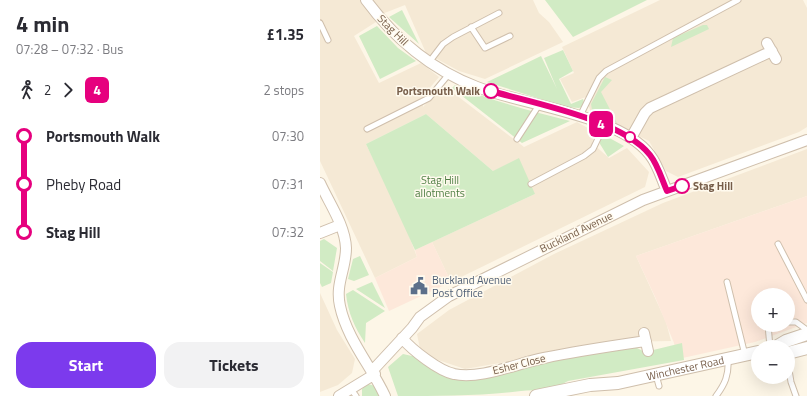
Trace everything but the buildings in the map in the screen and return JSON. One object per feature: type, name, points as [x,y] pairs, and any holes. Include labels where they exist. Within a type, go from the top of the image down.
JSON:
[{"type":"street","name":"Stag Hill","points":[[366,0],[382,21],[418,54],[449,74],[478,87],[580,116],[631,138],[650,156],[667,191]]},
{"type":"street","points":[[631,138],[645,113],[650,108],[772,51]]},
{"type":"street","name":"Buckland Avenue","points":[[339,396],[354,393],[374,372],[402,338],[409,326],[449,296],[620,210],[667,191],[807,140]]},
{"type":"street","points":[[320,183],[340,225],[346,250],[338,293],[340,306],[351,336],[374,372],[385,396]]},
{"type":"street","points":[[320,233],[340,225]]},
{"type":"street","points":[[791,340],[804,334]]},
{"type":"street","points":[[795,344],[804,334]]},
{"type":"street","name":"Esher Close","points":[[402,338],[408,346],[439,368],[454,374],[470,375],[645,337],[648,351]]},
{"type":"street","points":[[795,351],[807,348]]},
{"type":"street","name":"Winchester Road","points":[[536,396],[590,385],[658,380],[727,359],[751,354]]},
{"type":"street","name":"Winchester Road","points":[[571,396],[591,392],[613,384]]},
{"type":"lane","points":[[580,116],[599,78],[606,71],[738,0]]},
{"type":"lane","points":[[430,61],[443,44],[471,27],[499,13]]},
{"type":"lane","points":[[320,23],[328,40]]},
{"type":"lane","points":[[471,27],[485,48],[510,36]]},
{"type":"lane","points":[[366,129],[429,98],[449,74]]},
{"type":"lane","points":[[517,139],[540,104]]},
{"type":"lane","points":[[531,184],[584,156],[593,149],[604,126]]},
{"type":"lane","points":[[778,244],[807,300]]},
{"type":"lane","points":[[727,282],[745,355]]},
{"type":"lane","points":[[795,322],[804,334]]},
{"type":"lane","points":[[716,396],[726,383],[728,368],[727,359]]},
{"type":"lane","points":[[791,384],[796,396]]},
{"type":"shaded area","points":[[320,0],[361,0],[371,14],[376,22],[354,36],[379,83],[421,63],[439,77],[423,96],[423,107],[443,85],[524,147],[577,122],[595,132],[592,143],[609,158],[627,148],[649,172],[645,187],[451,282],[432,242],[535,194],[493,171],[426,114],[366,144],[405,225],[417,257],[375,278],[320,161]]},
{"type":"shaded area","points":[[372,0],[533,0],[539,13],[549,22],[563,42],[485,79],[459,71],[426,53],[405,5],[382,14]]},
{"type":"shaded area","points":[[660,0],[803,0],[807,8],[807,127],[799,132],[678,177],[666,171],[649,141],[591,113],[586,97],[572,102],[560,79],[574,73],[562,47]]},
{"type":"shaded area","points":[[807,149],[807,196],[636,256],[666,322],[671,341],[620,342],[465,369],[429,357],[420,349],[417,334],[449,310],[554,254],[663,203]]},
{"type":"shaded area","points":[[807,196],[807,323],[795,327],[795,288],[751,288],[751,332],[782,332],[760,340],[751,340],[751,343],[678,359],[674,343],[636,256]]},
{"type":"shaded area","points":[[432,242],[451,282],[389,311],[375,278],[417,257],[415,250]]},
{"type":"shaded area","points":[[320,293],[337,330],[355,359],[352,373],[338,385],[320,392]]},
{"type":"green space","points":[[545,0],[647,0],[573,37]]},
{"type":"green space","points":[[402,10],[419,44],[389,17]]},
{"type":"green space","points":[[703,25],[707,25],[709,29],[671,47],[673,38]]},
{"type":"green space","points":[[377,26],[398,48],[416,61],[380,79],[359,36]]},
{"type":"green space","points":[[563,50],[573,71],[559,79],[571,104],[583,99],[585,105],[579,108],[566,107],[487,82],[541,56],[557,89],[544,58]]},
{"type":"green space","points":[[605,77],[612,80],[601,92],[617,123],[592,110],[591,104]]},
{"type":"green space","points":[[455,85],[497,101],[570,121],[522,143],[452,88]]},
{"type":"green space","name":"Stag Hill allotments","points":[[426,114],[493,171],[519,158],[535,194],[415,250],[366,144]]},
{"type":"green space","points":[[604,135],[624,146],[608,157],[600,144],[600,140]]},
{"type":"green space","points":[[324,239],[337,248],[333,271],[320,261],[320,241]]},
{"type":"green space","points":[[360,256],[369,275],[354,281],[348,279],[353,259]]},
{"type":"green space","points":[[320,263],[333,272],[331,283],[322,287],[320,283]]},
{"type":"green space","points":[[372,282],[385,308],[356,289]]},
{"type":"green space","points":[[353,290],[385,311],[366,323],[365,343],[355,326],[348,308],[346,294]]},
{"type":"green space","points":[[682,343],[684,360],[568,381],[545,389],[506,393],[398,396],[388,367],[403,354],[412,356],[414,354],[435,372],[459,378],[558,359],[635,347],[645,352]]},
{"type":"green space","points":[[368,384],[375,386],[379,396],[362,396],[362,389]]},
{"type":"bus line","name":"4","points":[[491,91],[580,116],[619,132],[631,138],[650,156],[667,191],[682,186]]},
{"type":"place","name":"Portsmouth Walk","points":[[491,91]]},
{"type":"place","name":"Stag Hill","points":[[682,186]]},
{"type":"place","name":"Buckland Avenue Post Office","points":[[419,286]]}]
